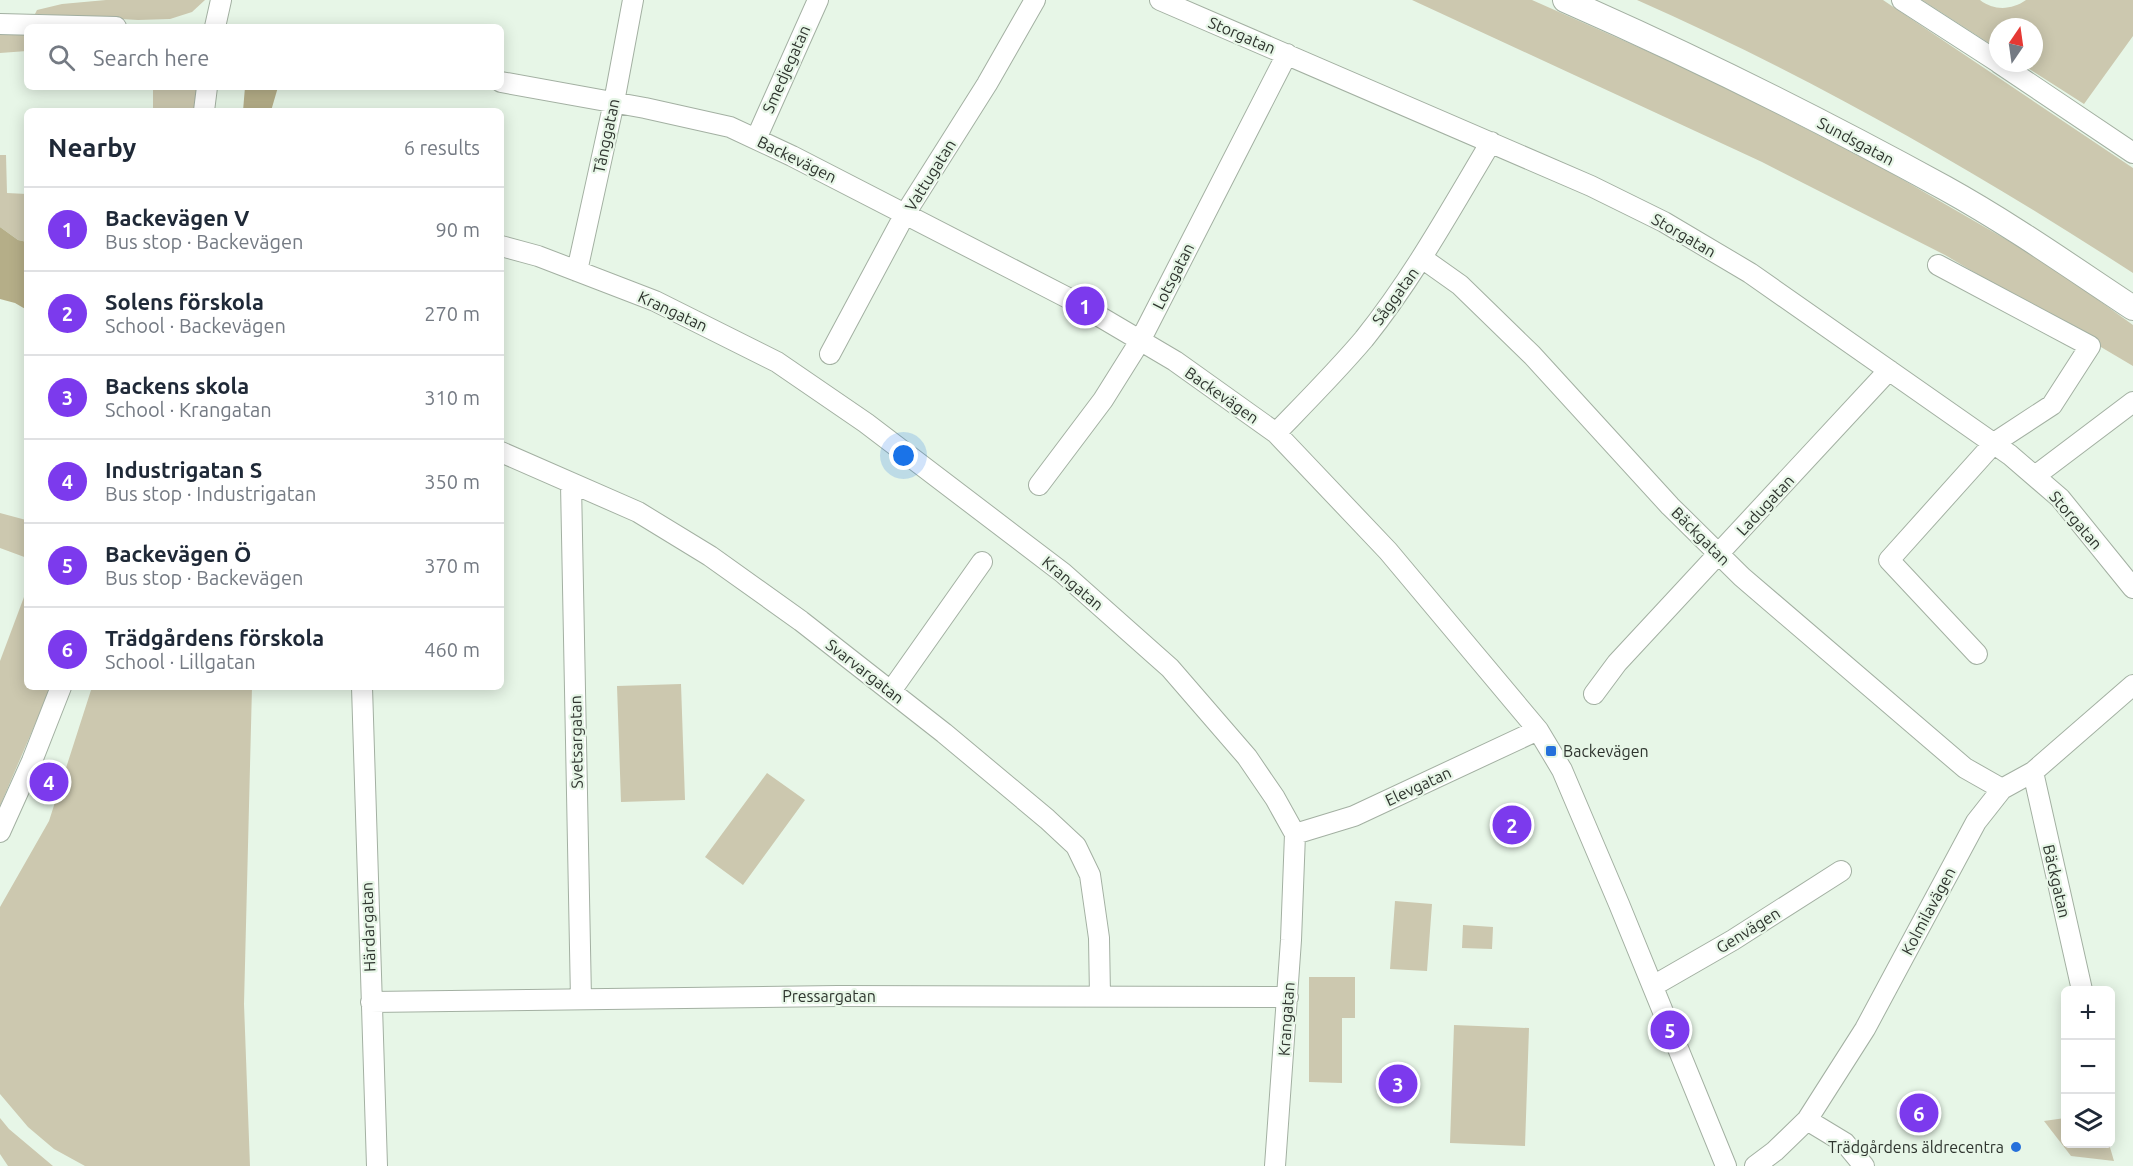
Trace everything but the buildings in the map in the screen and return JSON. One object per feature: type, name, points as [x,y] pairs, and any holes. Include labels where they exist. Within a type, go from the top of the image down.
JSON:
[{"type":"main road","name":"Sundsgatan","points":[[1565,0],[1777,99],[1946,189],[2025,236],[2133,308]]},
{"type":"street","points":[[216,24],[221,0]]},
{"type":"street","name":"Tånggatan","points":[[577,271],[614,102],[633,0]]},
{"type":"street","name":"Smedjegatan","points":[[756,139],[818,0]]},
{"type":"street","name":"Vattugatan","points":[[831,354],[905,214],[987,84],[1035,0]]},
{"type":"street","name":"Storgatan","points":[[1160,0],[1591,186],[1664,222],[1750,273],[1994,443],[2035,476],[2060,498],[2133,588]]},
{"type":"street","points":[[1902,0],[1989,57]]},
{"type":"street","points":[[0,24],[24,25]]},
{"type":"street","name":"Lotsgatan","points":[[1039,485],[1103,400],[1140,341],[1287,54]]},
{"type":"street","points":[[2012,72],[2133,153]]},
{"type":"street","name":"Backevägen","points":[[504,83],[614,102],[730,127],[1070,299],[1175,361],[1276,433],[1388,551],[1538,730],[1562,770],[1726,1166]]},
{"type":"street","points":[[204,108],[207,90]]},
{"type":"street","name":"Såggatan","points":[[1276,433],[1365,337],[1422,258],[1491,142]]},
{"type":"street","name":"Krangatan","points":[[504,247],[538,256],[655,301],[777,362],[866,423],[1063,573],[1170,668],[1246,757],[1275,798],[1295,834],[1288,997],[1275,1166]]},
{"type":"street","name":"Bäckgatan","points":[[1422,258],[1460,285],[1533,355],[1670,506],[1742,577],[1965,768],[2002,789]]},
{"type":"street","points":[[1938,265],[2090,346],[2052,405],[1994,443],[1889,560],[1977,654]]},
{"type":"street","name":"Ladugatan","points":[[1594,694],[1617,663],[1889,370]]},
{"type":"street","points":[[2035,476],[2133,402]]},
{"type":"street","name":"Svarvargatan","points":[[504,453],[638,512],[710,556],[801,621],[891,691],[953,740],[1077,846],[1090,875],[1099,938],[1100,996]]},
{"type":"street","name":"Svetsargatan","points":[[571,484],[580,999]]},
{"type":"street","points":[[891,691],[982,562]]},
{"type":"street","name":"Kolmilavägen","points":[[1755,1166],[1775,1151],[1807,1120],[1865,1029],[1976,822],[2002,789],[2032,772],[2133,685]]},
{"type":"street","points":[[0,832],[32,761],[60,690]]},
{"type":"street","name":"Härdargatan","points":[[362,690],[377,1166]]},
{"type":"street","name":"Elevgatan","points":[[1295,834],[1354,816],[1538,730]]},
{"type":"street","name":"Bäckgatan","points":[[2032,772],[2081,986]]},
{"type":"street","name":"Genvägen","points":[[1653,986],[1733,940],[1841,871]]},
{"type":"street","name":"Pressargatan","points":[[371,1002],[1100,996],[1288,997]]},
{"type":"street","points":[[1807,1120],[1845,1143],[1864,1166]]},
{"type":"shaded area","points":[[106,0],[205,0],[192,12],[170,19],[138,20],[35,14],[37,10],[62,4]]},
{"type":"shaded area","points":[[1412,0],[1532,0],[1708,78],[1886,170],[2047,263],[2133,325],[2133,366],[1945,255],[1762,162]]},
{"type":"shaded area","points":[[1637,0],[1883,0],[2133,168],[2133,273],[1952,161],[1828,93],[1701,29]]},
{"type":"shaded area","points":[[1922,0],[1980,0],[1985,4],[2003,8],[2015,6],[2026,0],[2133,0],[2133,36],[2084,104],[2034,72],[2043,72],[2043,18],[1989,18],[1989,43]]},
{"type":"shaded area","points":[[0,34],[24,35],[24,51],[0,53]]},
{"type":"shaded area","points":[[153,90],[198,90],[196,108],[153,108]]},
{"type":"shaded area","points":[[245,90],[277,90],[272,108],[243,108]]},
{"type":"shaded area","points":[[0,155],[6,155],[7,193],[24,194],[24,241],[18,240],[0,227]]},
{"type":"shaded area","points":[[0,227],[18,240],[24,241],[24,308],[0,299]]},
{"type":"shaded area","points":[[0,513],[24,519],[24,557],[0,548]]},
{"type":"shaded area","points":[[24,597],[24,690],[50,690],[0,806],[0,661]]},
{"type":"shaded area","points":[[681,684],[685,800],[621,802],[617,686]]},
{"type":"shaded area","points":[[91,690],[252,690],[244,1004],[250,1166],[85,1166],[54,1149],[28,1127],[0,1094],[0,907],[49,821]]},
{"type":"shaded area","points":[[767,773],[805,800],[743,885],[705,857]]},
{"type":"shaded area","points":[[1395,901],[1432,904],[1427,971],[1390,969]]},
{"type":"shaded area","points":[[1463,925],[1493,927],[1492,949],[1462,948]]},
{"type":"shaded area","points":[[1309,977],[1355,977],[1355,1018],[1342,1018],[1342,1083],[1309,1082]]},
{"type":"shaded area","points":[[1454,1025],[1529,1028],[1525,1146],[1450,1143]]},
{"type":"shaded area","points":[[0,1118],[9,1129],[53,1166],[8,1166],[0,1154]]},
{"type":"shaded area","points":[[2061,1119],[2061,1143],[2044,1121]]},
{"type":"shaded area","points":[[2065,1148],[2110,1148],[2114,1161],[2071,1156]]},
{"type":"place","name":"Backevägen V","points":[[1085,306]]},
{"type":"place","name":"Backevägen","points":[[1551,751]]},
{"type":"place","name":"Industrigatan S","points":[[49,782]]},
{"type":"place","name":"Solens förskola","points":[[1512,825]]},
{"type":"place","name":"Backevägen Ö","points":[[1670,1030]]},
{"type":"place","name":"Backens skola","points":[[1398,1084]]},
{"type":"place","name":"Trädgårdens förskola","points":[[1919,1113]]},
{"type":"place","name":"Trädgårdens äldrecentra","points":[[2016,1147]]}]
